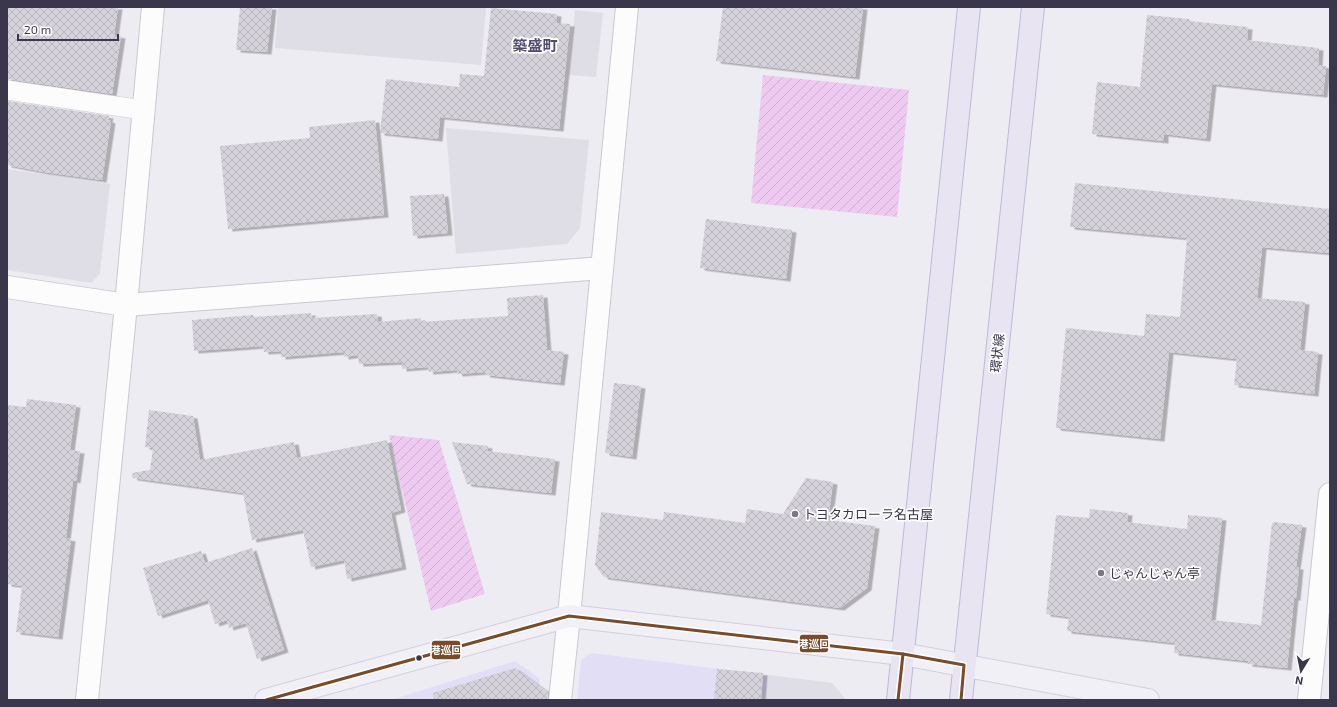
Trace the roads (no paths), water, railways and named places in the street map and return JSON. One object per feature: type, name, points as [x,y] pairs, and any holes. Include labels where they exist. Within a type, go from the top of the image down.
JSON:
[{"type":"main road","points":[[898,700],[969,7]]},
{"type":"main road","name":"環状線","points":[[960,700],[1033,7]]},
{"type":"street","points":[[87,700],[126,305],[153,7]]},
{"type":"street","points":[[560,700],[570,616],[627,7]]},
{"type":"street","points":[[7,287],[126,305],[602,268]]},
{"type":"street","points":[[1309,700],[1330,494]]},
{"type":"street","points":[[266,700],[570,616],[903,654],[1148,700]]},
{"type":"lane","points":[[7,90],[143,110]]},
{"type":"place","name":"トヨタカローラ名古屋","points":[[795,514]]},
{"type":"place","name":"じゃんじゃん亭","points":[[1101,573]]},
{"type":"district","name":"築盛町","points":[[535,45]]}]
